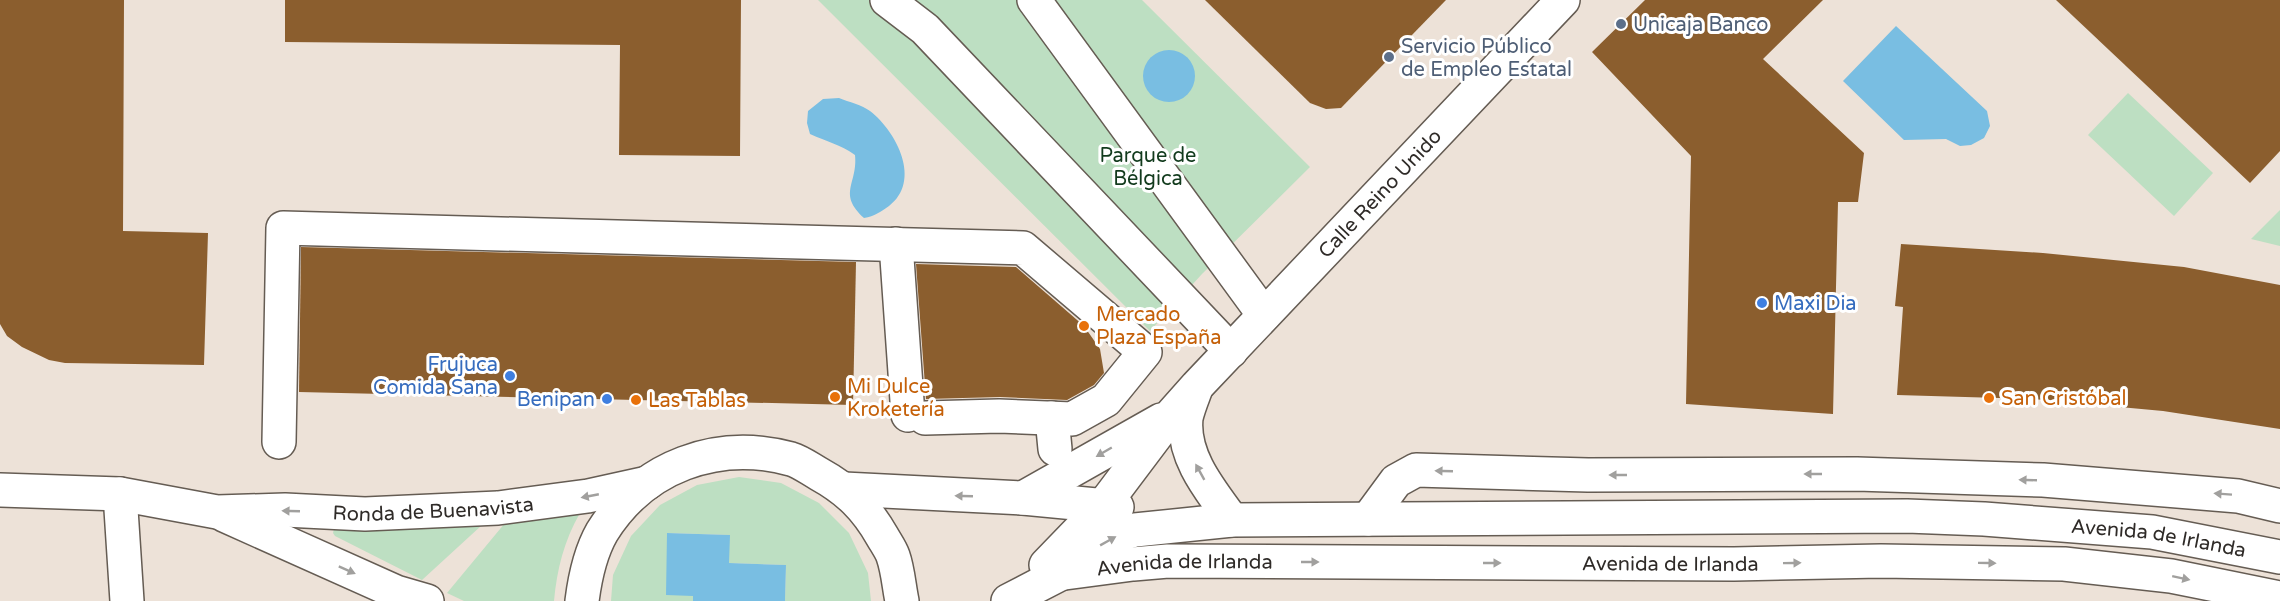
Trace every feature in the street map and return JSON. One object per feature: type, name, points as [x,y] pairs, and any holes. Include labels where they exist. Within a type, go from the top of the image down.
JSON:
[{"type":"street","points":[[887,0],[925,29],[1231,351]]},
{"type":"street","points":[[1034,0],[1264,315]]},
{"type":"street","name":"Calle Reino Unido","points":[[1012,598],[1103,506],[1173,413],[1197,386],[1563,0]]},
{"type":"street","points":[[279,442],[283,228],[896,244],[1023,248],[1145,352],[1106,400],[1072,419],[1054,434],[999,416],[916,416],[896,244]]},
{"type":"street","name":"Calle Reino Unido","points":[[1197,386],[1186,418],[1187,445],[1210,490],[1232,520]]},
{"type":"street","name":"Calle Reino Unido","points":[[1023,498],[1173,413]]},
{"type":"street","name":"Ronda de Buenavista","points":[[582,601],[586,573],[601,534],[616,512],[647,483],[674,466],[715,454],[748,452],[793,460],[844,489],[870,514],[894,556],[902,601]]},
{"type":"street","points":[[1368,519],[1396,481],[1416,470],[1588,475],[1857,474],[2043,480],[2238,496],[2280,506]]},
{"type":"street","points":[[1855,517],[1857,474]]},
{"type":"street","name":"Ronda de Buenavista","points":[[0,490],[120,494],[217,512],[285,510],[365,514],[498,508],[588,496],[647,483]]},
{"type":"street","name":"Avenida de Irlanda","points":[[844,489],[1023,498],[1232,520]]},
{"type":"street","points":[[120,494],[127,601]]},
{"type":"street","name":"Ronda de Buenavista","points":[[217,512],[402,597],[428,601]]},
{"type":"street","name":"Avenida de Irlanda","points":[[1012,598],[1060,574],[1109,538],[1135,530],[1232,520],[1907,516],[1984,519],[2152,532],[2280,557]]},
{"type":"street","name":"Avenida de Irlanda","points":[[1060,574],[1168,561],[1734,564],[1881,561],[2064,564],[2171,576],[2280,598]]},
{"type":"green space","name":"Parque de Bélgica","points":[[818,0],[1142,0],[1310,167],[1202,274],[1150,331]]},
{"type":"green space","points":[[2128,93],[2213,173],[2174,216],[2088,135]]},
{"type":"green space","points":[[2280,210],[2280,246],[2251,239]]},
{"type":"green space","points":[[739,477],[781,483],[819,503],[849,533],[868,573],[871,601],[785,601],[786,565],[729,563],[729,535],[668,533],[693,601],[611,601],[613,575],[631,536],[660,505],[697,485]]},
{"type":"green space","points":[[580,513],[562,556],[554,601],[464,601],[447,593],[505,523]]},
{"type":"green space","points":[[482,525],[422,580],[333,533],[334,529],[344,528],[410,529]]},
{"type":"water","points":[[1896,26],[1987,111],[1990,126],[1984,138],[1971,145],[1960,146],[1946,139],[1904,140],[1843,81]]},
{"type":"water","points":[[1164,50],[1174,50],[1188,57],[1195,76],[1188,95],[1174,102],[1164,102],[1154,98],[1147,91],[1143,81],[1143,71],[1147,61],[1154,54]]},
{"type":"water","points":[[839,98],[867,109],[880,120],[897,144],[905,170],[904,184],[899,196],[877,214],[864,218],[856,209],[850,195],[855,155],[810,134],[807,123],[808,111],[823,99]]},
{"type":"water","points":[[667,533],[730,535],[729,563],[786,565],[785,601],[693,601],[693,596],[666,595]]},
{"type":"building","points":[[0,0],[124,0],[123,231],[208,233],[204,365],[65,363],[49,360],[22,347],[7,336],[0,324]]},
{"type":"building","points":[[285,0],[741,0],[740,156],[619,155],[620,45],[285,42]]},
{"type":"building","points":[[1205,0],[1446,0],[1341,108],[1326,109],[1310,103]]},
{"type":"building","name":"Maxi Dia","points":[[1645,0],[1823,0],[1763,59],[1864,153],[1858,202],[1838,202],[1833,414],[1686,404],[1691,156],[1592,52]]},
{"type":"building","points":[[2056,0],[2280,0],[2280,151],[2250,183]]},
{"type":"building","points":[[1901,244],[2043,253],[2184,267],[2280,285],[2280,429],[2163,411],[2033,399],[1897,395],[1903,307],[1895,306]]},
{"type":"building","points":[[301,247],[856,262],[853,405],[299,392]]},
{"type":"building","points":[[916,264],[1016,267],[1084,326],[1100,349],[1104,373],[1094,385],[1067,400],[1000,397],[926,399]]},
{"type":"place","name":"Unicaja Banco","points":[[1621,24]]},
{"type":"place","name":"Servicio Público de Empleo Estatal","points":[[1389,57]]},
{"type":"place","name":"Maxi Dia","points":[[1762,303]]},
{"type":"place","name":"Mercado Plaza España","points":[[1084,326]]},
{"type":"place","name":"Frujuca Comida Sana","points":[[510,376]]},
{"type":"place","name":"Mi Dulce Kroketería","points":[[835,397]]},
{"type":"place","name":"San Cristóbal","points":[[1989,398]]},
{"type":"place","name":"Benipan","points":[[607,399]]},
{"type":"place","name":"Las Tablas","points":[[636,400]]}]
